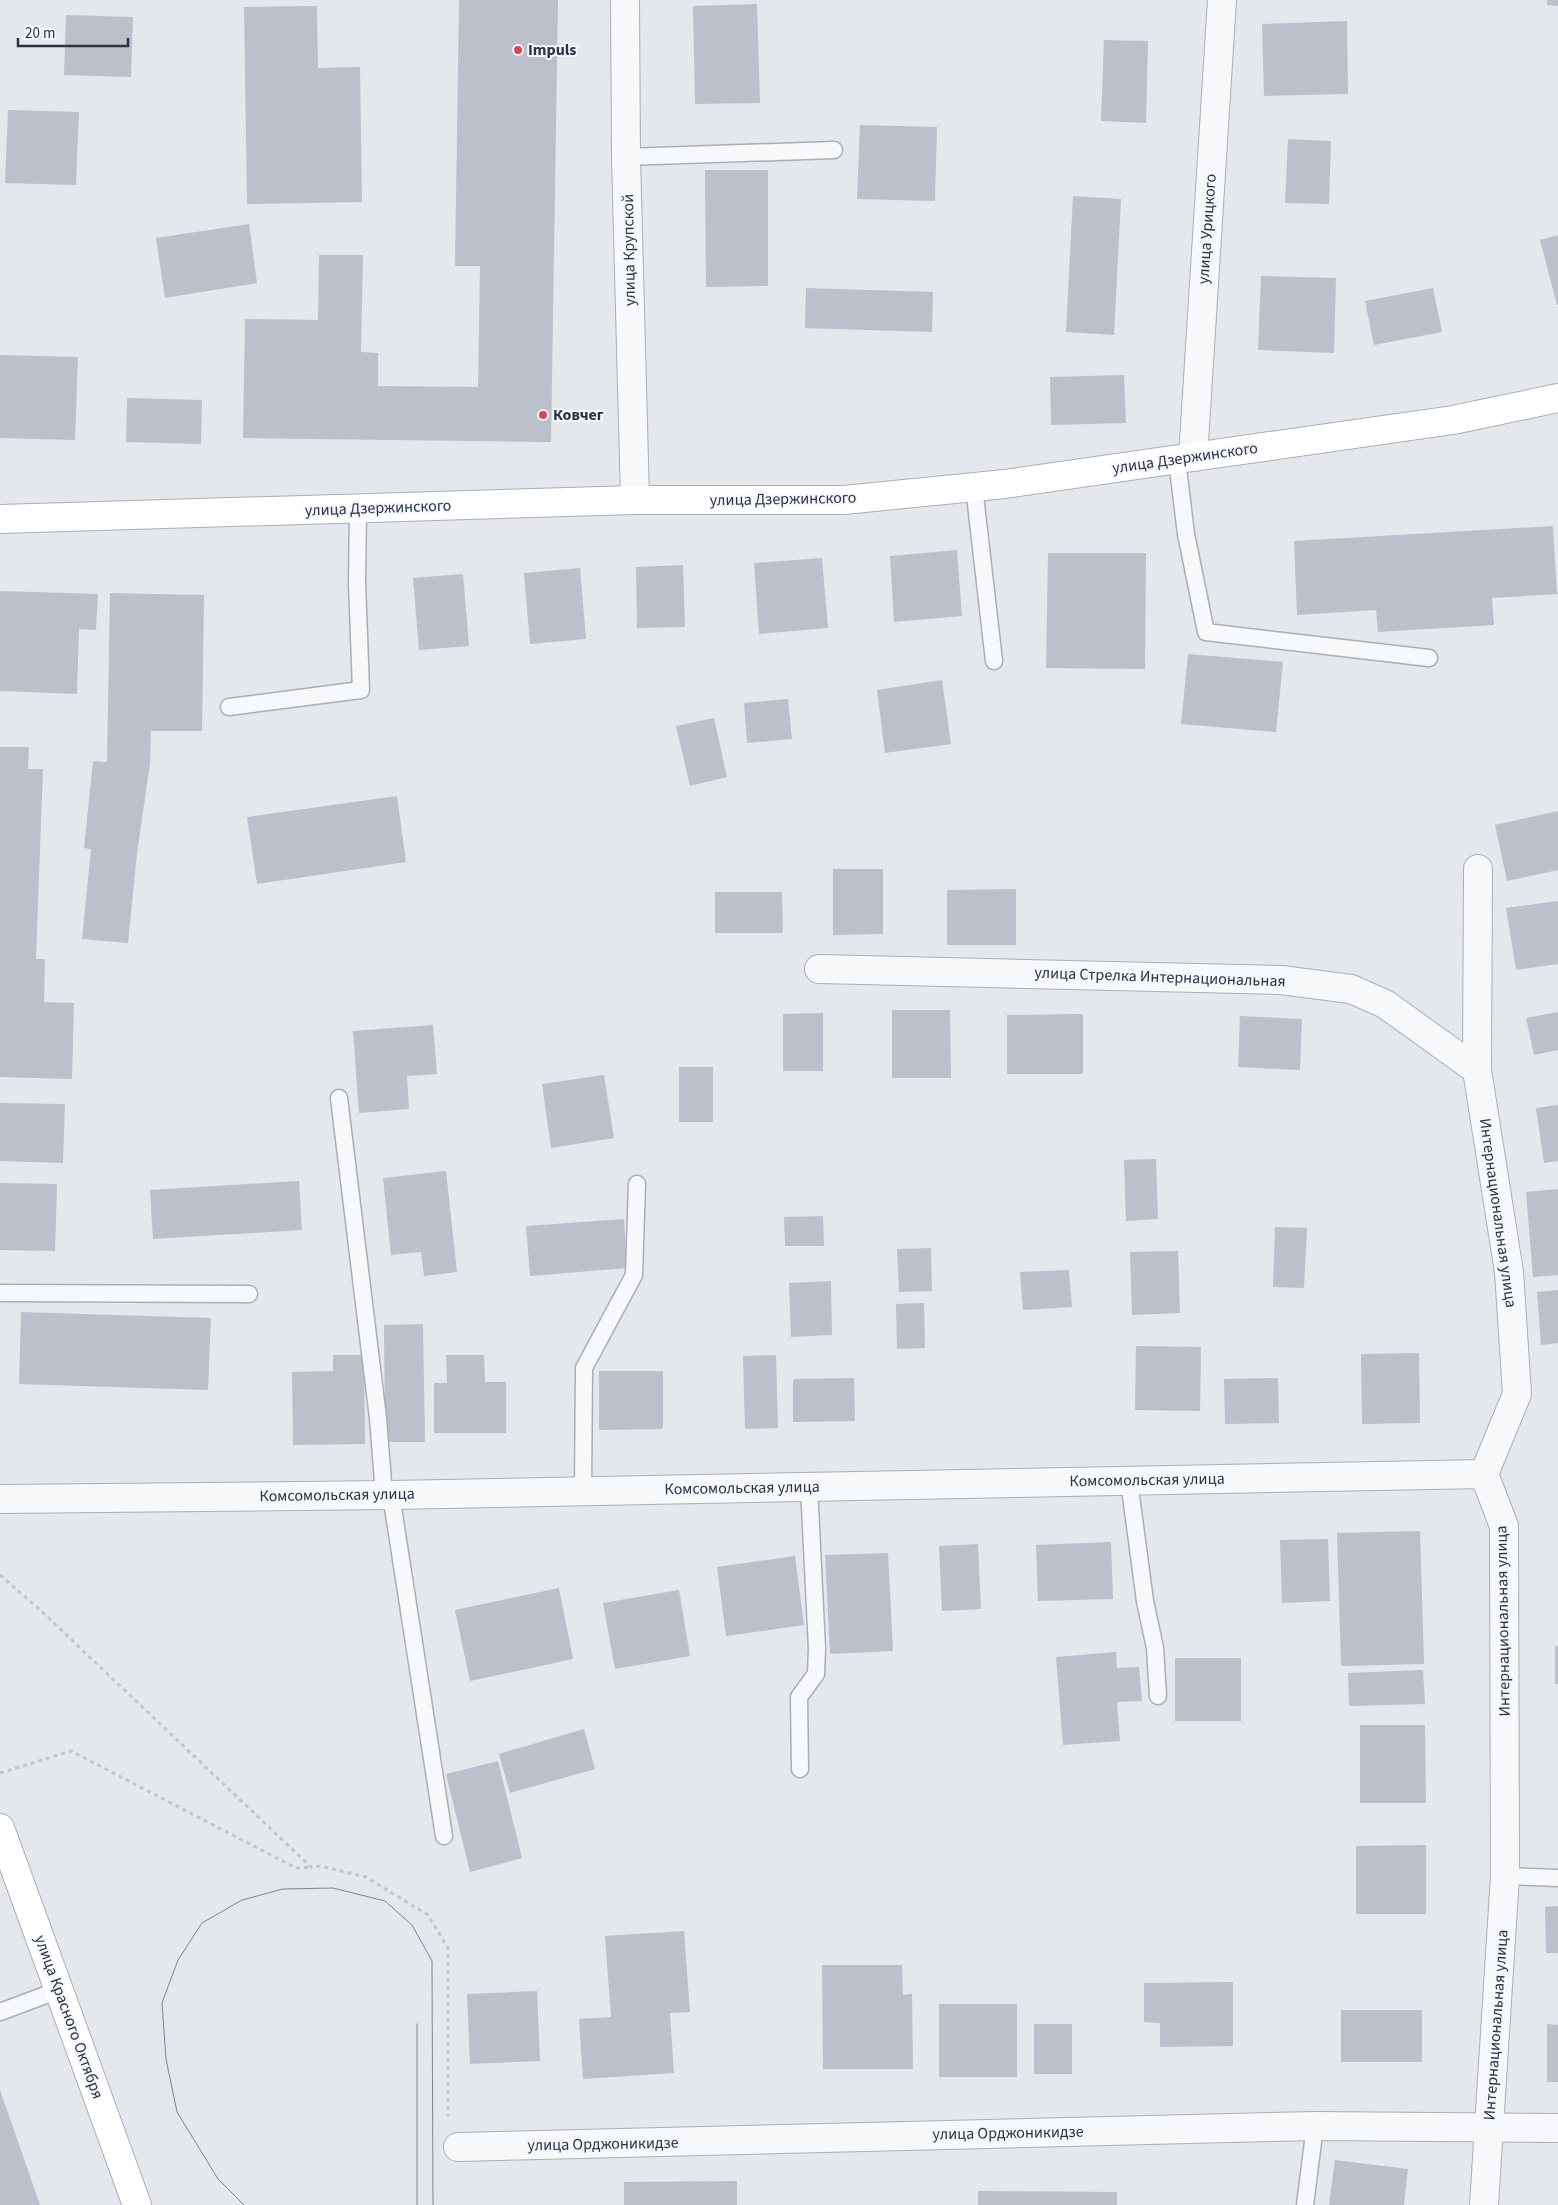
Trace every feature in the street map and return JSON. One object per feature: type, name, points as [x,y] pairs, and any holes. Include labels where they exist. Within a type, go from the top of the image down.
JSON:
[{"type":"main road","name":"улица Дзержинского","points":[[0,519],[635,500],[844,500],[974,487],[1453,420],[1558,398]]},
{"type":"main road","name":"улица Красного Октября","points":[[0,1828],[137,2205]]},
{"type":"street","name":"улица Крупской","points":[[625,0],[626,157],[635,500]]},
{"type":"street","name":"улица Урицкого","points":[[1185,458],[1222,0]]},
{"type":"street","name":"Интернациональная улица","points":[[1478,869],[1478,1070],[1509,1272],[1517,1394],[1484,1474],[1504,1526],[1505,1876],[1484,2205]]},
{"type":"street","name":"улица Стрелка Интернациональная","points":[[818,969],[1281,980],[1332,986],[1351,989],[1385,1004],[1478,1070]]},
{"type":"street","name":"Комсомольская улица","points":[[0,1499],[387,1495],[1484,1474]]},
{"type":"street","name":"улица Орджоникидзе","points":[[458,2147],[1315,2126],[1558,2128]]},
{"type":"lane","points":[[626,157],[834,150]]},
{"type":"lane","points":[[1185,458],[1186,534],[1206,632],[1429,658]]},
{"type":"lane","points":[[974,487],[994,661]]},
{"type":"lane","points":[[229,707],[361,690],[356,583],[358,508]]},
{"type":"lane","points":[[340,1098],[387,1495],[444,1836]]},
{"type":"lane","points":[[583,1491],[584,1368],[634,1275],[638,1184]]},
{"type":"lane","points":[[0,1292],[250,1294]]},
{"type":"lane","points":[[1129,1480],[1145,1601],[1155,1648],[1158,1696]]},
{"type":"lane","points":[[800,1769],[799,1697],[816,1674],[817,1648],[809,1486]]},
{"type":"lane","points":[[1505,1876],[1558,1878]]},
{"type":"lane","points":[[0,2012],[59,1990]]},
{"type":"lane","points":[[1305,2205],[1315,2126]]},
{"type":"path","points":[[0,1575],[39,1609],[311,1867]]},
{"type":"path","points":[[0,1773],[71,1751],[296,1868],[320,1866],[366,1877],[428,1915],[448,1948],[448,2138],[458,2147]]},
{"type":"building","points":[[459,0],[558,0],[551,442],[243,438],[245,319],[318,320],[319,255],[363,255],[361,352],[378,353],[378,386],[478,387],[480,266],[455,266]]},
{"type":"building","points":[[1547,0],[1558,0],[1558,6],[1547,5]]},
{"type":"building","points":[[757,4],[760,103],[695,104],[693,6]]},
{"type":"building","points":[[317,6],[318,68],[360,67],[362,202],[247,204],[244,7]]},
{"type":"building","points":[[66,15],[133,17],[131,77],[64,75]]},
{"type":"building","points":[[1347,21],[1348,94],[1264,96],[1262,24]]},
{"type":"building","points":[[1104,40],[1148,41],[1146,123],[1101,121]]},
{"type":"building","points":[[8,110],[79,112],[76,185],[5,183]]},
{"type":"building","points":[[860,125],[937,127],[935,201],[857,199]]},
{"type":"building","points":[[1288,139],[1331,141],[1329,204],[1285,203]]},
{"type":"building","points":[[705,170],[768,170],[768,286],[706,287]]},
{"type":"building","points":[[1073,196],[1121,199],[1114,335],[1066,332]]},
{"type":"building","points":[[249,224],[257,283],[165,298],[156,238]]},
{"type":"building","points":[[1558,235],[1558,305],[1557,305],[1540,240]]},
{"type":"building","points":[[1261,276],[1336,278],[1334,353],[1258,350]]},
{"type":"building","points":[[806,288],[933,292],[932,332],[805,328]]},
{"type":"building","points":[[1433,288],[1442,332],[1374,345],[1365,301]]},
{"type":"building","points":[[0,355],[78,357],[75,440],[0,438]]},
{"type":"building","points":[[1124,375],[1126,423],[1051,425],[1050,377]]},
{"type":"building","points":[[127,398],[202,400],[201,444],[126,442]]},
{"type":"building","points":[[1553,526],[1557,594],[1492,598],[1494,625],[1378,632],[1376,610],[1297,615],[1294,541]]},
{"type":"building","points":[[957,550],[962,616],[894,622],[890,556]]},
{"type":"building","points":[[1048,553],[1146,553],[1145,669],[1046,668]]},
{"type":"building","points":[[822,558],[828,628],[759,634],[754,563]]},
{"type":"building","points":[[683,565],[685,627],[637,628],[636,567]]},
{"type":"building","points":[[580,568],[586,639],[530,644],[524,573]]},
{"type":"building","points":[[463,574],[469,646],[419,650],[413,578]]},
{"type":"building","points":[[0,591],[98,594],[96,630],[79,629],[77,694],[0,691]]},
{"type":"building","points":[[110,593],[204,595],[202,731],[151,731],[150,763],[137,853],[128,943],[82,939],[91,849],[84,848],[93,761],[107,762]]},
{"type":"building","points":[[1188,654],[1283,662],[1276,732],[1181,724]]},
{"type":"building","points":[[942,680],[951,744],[885,753],[877,690]]},
{"type":"building","points":[[788,699],[792,739],[747,743],[744,703]]},
{"type":"building","points":[[714,718],[727,777],[690,786],[676,726]]},
{"type":"building","points":[[0,747],[29,747],[28,769],[43,769],[36,959],[45,959],[44,1002],[74,1003],[72,1079],[0,1077]]},
{"type":"building","points":[[397,796],[406,862],[257,884],[247,817]]},
{"type":"building","points":[[1558,811],[1558,870],[1507,881],[1495,825]]},
{"type":"building","points":[[833,869],[883,869],[883,934],[833,935]]},
{"type":"building","points":[[1016,889],[1016,945],[947,945],[947,890]]},
{"type":"building","points":[[715,892],[782,892],[783,933],[715,933]]},
{"type":"building","points":[[1558,901],[1558,964],[1516,970],[1506,908]]},
{"type":"building","points":[[892,1010],[950,1010],[951,1078],[892,1078]]},
{"type":"building","points":[[1558,1012],[1558,1050],[1534,1055],[1526,1018]]},
{"type":"building","points":[[823,1013],[823,1071],[783,1071],[783,1014]]},
{"type":"building","points":[[1083,1014],[1083,1074],[1007,1074],[1007,1015]]},
{"type":"building","points":[[1240,1016],[1302,1019],[1300,1070],[1238,1067]]},
{"type":"building","points":[[433,1025],[437,1074],[407,1076],[409,1109],[359,1113],[353,1031]]},
{"type":"building","points":[[679,1067],[713,1067],[713,1122],[679,1122]]},
{"type":"building","points":[[604,1075],[614,1138],[551,1148],[542,1084]]},
{"type":"building","points":[[0,1103],[65,1104],[63,1163],[0,1161]]},
{"type":"building","points":[[1558,1105],[1558,1161],[1544,1163],[1536,1108]]},
{"type":"building","points":[[1156,1159],[1158,1219],[1126,1221],[1124,1160]]},
{"type":"building","points":[[446,1171],[457,1272],[424,1276],[421,1252],[391,1255],[383,1178]]},
{"type":"building","points":[[299,1181],[302,1230],[153,1239],[150,1190]]},
{"type":"building","points":[[0,1183],[57,1184],[55,1251],[0,1250]]},
{"type":"building","points":[[1558,1189],[1558,1275],[1533,1277],[1526,1192]]},
{"type":"building","points":[[823,1216],[824,1246],[785,1246],[784,1217]]},
{"type":"building","points":[[624,1219],[627,1268],[530,1276],[526,1226]]},
{"type":"building","points":[[1275,1227],[1307,1228],[1304,1288],[1273,1287]]},
{"type":"building","points":[[931,1248],[932,1291],[899,1292],[897,1249]]},
{"type":"building","points":[[1178,1251],[1180,1313],[1132,1315],[1130,1252]]},
{"type":"building","points":[[1069,1270],[1072,1307],[1023,1310],[1020,1272]]},
{"type":"building","points":[[831,1281],[832,1335],[791,1337],[789,1283]]},
{"type":"building","points":[[1558,1290],[1558,1343],[1541,1345],[1537,1292]]},
{"type":"building","points":[[924,1303],[925,1348],[897,1349],[896,1304]]},
{"type":"building","points":[[21,1312],[211,1318],[208,1390],[19,1384]]},
{"type":"building","points":[[423,1324],[425,1442],[385,1442],[384,1325]]},
{"type":"building","points":[[1136,1346],[1201,1347],[1200,1411],[1135,1410]]},
{"type":"building","points":[[1419,1353],[1420,1423],[1362,1424],[1361,1354]]},
{"type":"building","points":[[333,1355],[364,1355],[365,1444],[293,1445],[292,1372],[333,1371]]},
{"type":"building","points":[[446,1355],[484,1355],[485,1382],[506,1382],[506,1433],[434,1433],[434,1383],[447,1383]]},
{"type":"building","points":[[776,1355],[778,1428],[745,1429],[743,1356]]},
{"type":"building","points":[[599,1371],[663,1371],[663,1429],[599,1430]]},
{"type":"building","points":[[854,1378],[855,1421],[793,1422],[793,1379]]},
{"type":"building","points":[[1278,1378],[1279,1423],[1225,1424],[1224,1379]]},
{"type":"building","points":[[1420,1531],[1424,1664],[1341,1666],[1337,1533]]},
{"type":"building","points":[[1328,1539],[1330,1601],[1282,1603],[1280,1540]]},
{"type":"building","points":[[1111,1542],[1113,1599],[1038,1601],[1036,1545]]},
{"type":"building","points":[[978,1544],[981,1609],[942,1611],[939,1546]]},
{"type":"building","points":[[888,1553],[893,1651],[830,1654],[825,1555]]},
{"type":"building","points":[[795,1556],[804,1625],[726,1636],[717,1567]]},
{"type":"building","points":[[559,1588],[573,1659],[470,1681],[455,1610]]},
{"type":"building","points":[[679,1590],[690,1656],[615,1669],[603,1603]]},
{"type":"building","points":[[1555,1646],[1558,1646],[1558,1684],[1555,1684]]},
{"type":"building","points":[[1116,1652],[1117,1668],[1139,1667],[1142,1701],[1117,1702],[1120,1741],[1063,1745],[1056,1657]]},
{"type":"building","points":[[1175,1658],[1241,1658],[1241,1721],[1175,1721]]},
{"type":"building","points":[[1423,1670],[1425,1704],[1349,1706],[1348,1673]]},
{"type":"building","points":[[1360,1725],[1425,1725],[1426,1803],[1360,1803]]},
{"type":"building","points":[[584,1729],[595,1769],[510,1793],[499,1754]]},
{"type":"building","points":[[498,1761],[522,1858],[470,1872],[446,1774]]},
{"type":"building","points":[[1426,1845],[1426,1914],[1356,1914],[1356,1846]]},
{"type":"building","points":[[1558,1906],[1558,1953],[1546,1953],[1545,1907]]},
{"type":"building","points":[[684,1931],[690,2012],[670,2013],[674,2073],[583,2079],[579,2019],[611,2017],[605,1936]]},
{"type":"building","points":[[822,1965],[902,1965],[903,1995],[912,1994],[913,2069],[823,2069]]},
{"type":"building","points":[[1233,1982],[1233,2046],[1160,2047],[1160,2023],[1144,2022],[1144,1983]]},
{"type":"building","points":[[537,1991],[540,2061],[470,2064],[467,1994]]},
{"type":"building","points":[[939,2004],[1017,2004],[1017,2077],[939,2077]]},
{"type":"building","points":[[1341,2010],[1422,2010],[1422,2062],[1341,2062]]},
{"type":"building","points":[[1034,2024],[1072,2024],[1072,2074],[1034,2074]]},
{"type":"building","points":[[1547,2024],[1558,2025],[1558,2082],[1547,2082]]},
{"type":"building","points":[[0,2090],[40,2205],[0,2205]]},
{"type":"building","points":[[1335,2160],[1408,2169],[1404,2205],[1329,2205]]},
{"type":"building","points":[[737,2181],[737,2205],[624,2205],[624,2182]]},
{"type":"building","points":[[978,2191],[1117,2192],[1117,2205],[978,2205]]},
{"type":"tram line","points":[[244,2205],[218,2179],[177,2112],[166,2059],[162,2003],[178,1960],[202,1923],[242,1900],[283,1889],[333,1888],[385,1901],[412,1925],[432,1961],[433,2205]]},
{"type":"tram line","points":[[417,2024],[417,2205]]},
{"type":"place","name":"Impuls","points":[[518,50]]},
{"type":"place","name":"Ковчег","points":[[543,415]]}]
